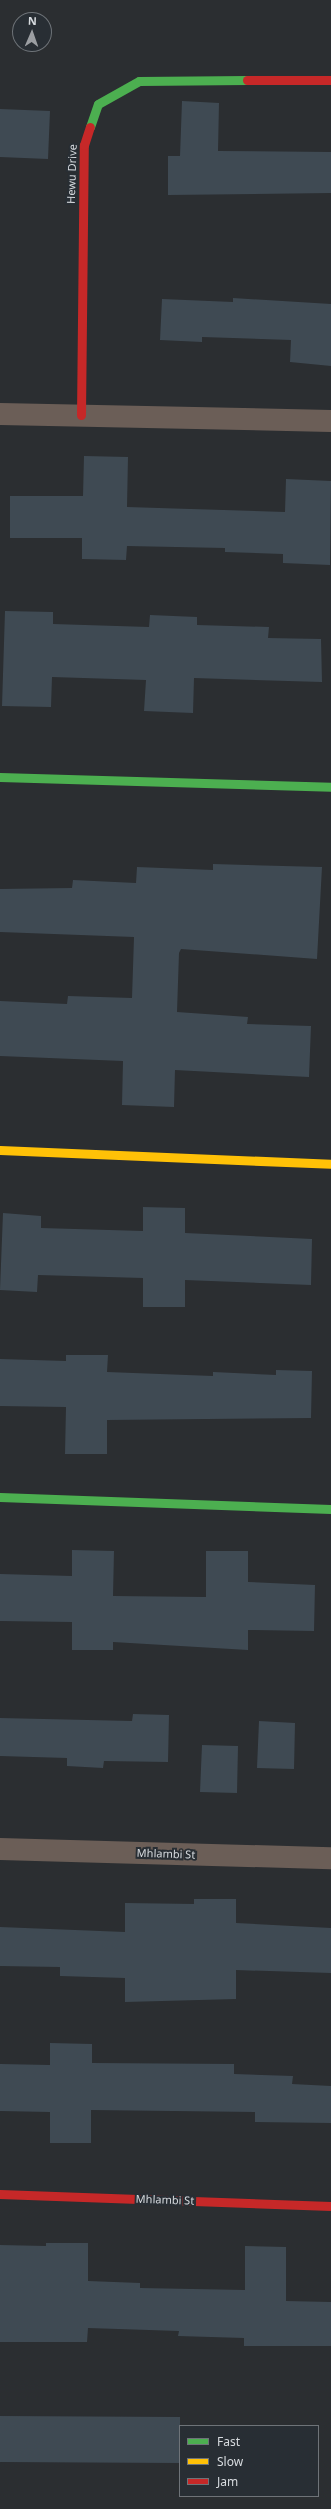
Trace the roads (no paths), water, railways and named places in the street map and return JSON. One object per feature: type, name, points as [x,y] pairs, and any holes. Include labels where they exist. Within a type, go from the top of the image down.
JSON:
[{"type":"street","name":"Hewu Drive","points":[[81,415],[84,145],[98,104],[140,81],[331,80]]},
{"type":"street","points":[[0,414],[331,421]]},
{"type":"street","points":[[0,778],[331,787]]},
{"type":"street","points":[[0,1150],[331,1164]]},
{"type":"street","points":[[0,1497],[331,1509]]},
{"type":"street","name":"Mhlambi St","points":[[0,1849],[331,1858]]},
{"type":"street","name":"Mhlambi St","points":[[0,2194],[331,2206]]}]
